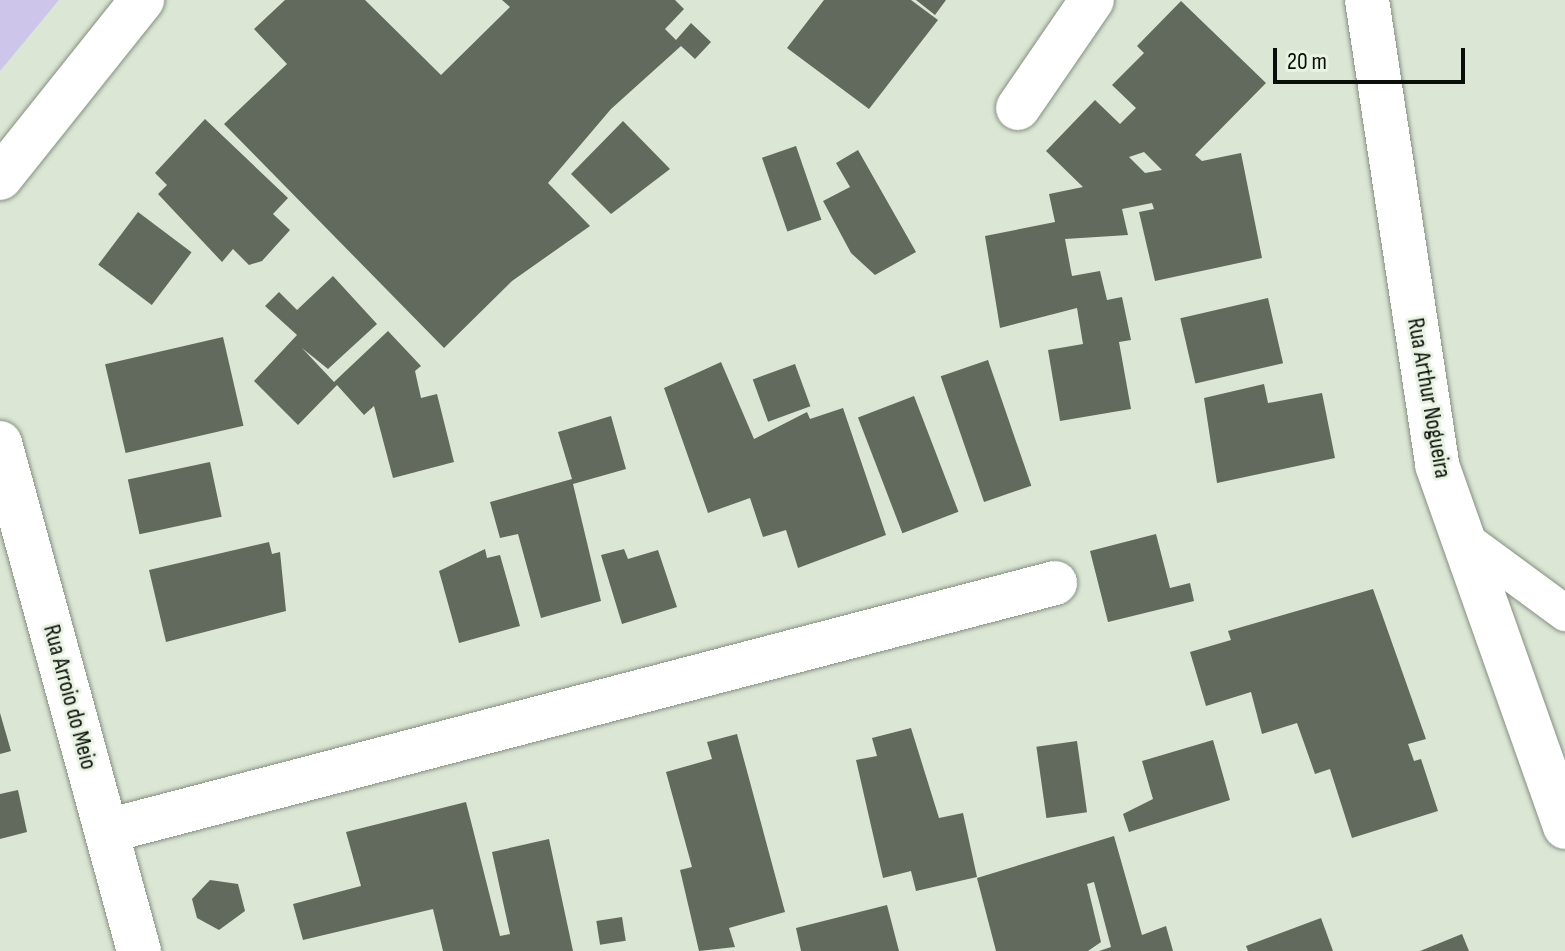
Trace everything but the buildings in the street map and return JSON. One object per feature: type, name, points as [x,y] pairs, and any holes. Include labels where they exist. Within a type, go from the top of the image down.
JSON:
[{"type":"street","points":[[0,178],[142,0]]},
{"type":"street","points":[[1018,108],[1092,0]]},
{"type":"street","name":"Rua Arthur Nogueira","points":[[1367,0],[1437,465],[1565,827]]},
{"type":"street","name":"Rua Arroio do Meio","points":[[0,443],[139,951]]},
{"type":"street","points":[[107,831],[1055,583]]},
{"type":"lane","points":[[1463,538],[1565,613]]},
{"type":"shaded area","points":[[0,0],[59,0],[0,71]]}]
